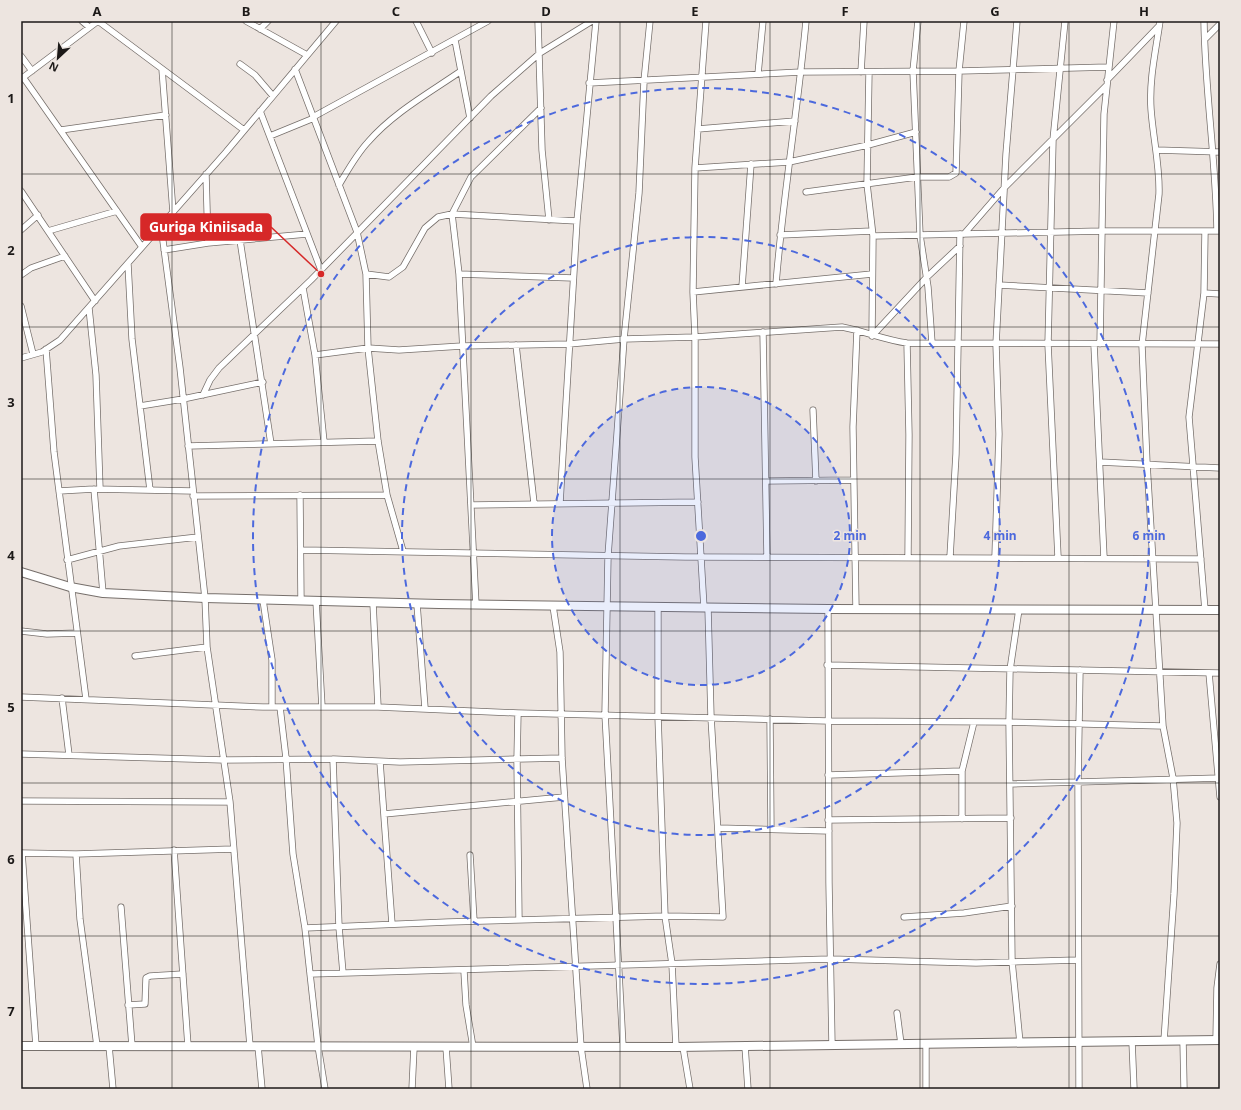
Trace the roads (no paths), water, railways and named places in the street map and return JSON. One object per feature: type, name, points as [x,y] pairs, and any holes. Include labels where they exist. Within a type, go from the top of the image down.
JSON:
[{"type":"street","points":[[82,21],[89,27]]},
{"type":"street","points":[[142,247],[22,78],[98,21],[244,130]]},
{"type":"street","points":[[246,21],[307,55]]},
{"type":"street","points":[[260,29],[268,21]]},
{"type":"street","points":[[21,358],[46,349],[60,340],[206,174],[336,21]]},
{"type":"street","points":[[416,21],[432,53]]},
{"type":"street","points":[[270,136],[313,118],[488,21]]},
{"type":"street","points":[[538,21],[542,150],[549,220]]},
{"type":"street","points":[[203,395],[210,380],[219,368],[321,270],[491,96],[540,53],[592,21]]},
{"type":"street","points":[[560,503],[577,221],[596,21]]},
{"type":"street","points":[[623,1047],[605,714],[608,556],[624,339],[639,193],[644,81],[650,21]]},
{"type":"street","points":[[305,928],[474,921],[665,916],[723,918],[710,717],[706,608],[701,557],[695,457],[695,337],[693,292],[695,168],[706,21]]},
{"type":"street","points":[[758,74],[764,21]]},
{"type":"street","points":[[776,284],[780,235],[806,21]]},
{"type":"street","points":[[862,72],[864,21]]},
{"type":"street","points":[[918,21],[914,71],[917,176],[920,235],[927,277],[932,343]]},
{"type":"street","points":[[806,192],[917,176],[949,177],[956,173],[959,71],[964,21]]},
{"type":"street","points":[[995,557],[999,434],[996,344],[1004,188],[1017,21]]},
{"type":"street","points":[[1058,557],[1048,344],[1053,140],[1064,21]]},
{"type":"street","points":[[1104,558],[1097,344],[1102,231],[1104,114],[1114,21]]},
{"type":"street","points":[[780,235],[920,235],[1102,231],[1219,231],[1216,179],[1212,152],[1204,21]]},
{"type":"street","points":[[950,557],[956,454],[957,343],[960,246],[962,234],[1004,188],[1053,140],[1107,83],[1160,23]]},
{"type":"street","points":[[1160,23],[1151,75],[1151,108],[1159,176],[1159,194],[1142,345],[1147,464],[1163,726],[1173,778],[1177,823],[1175,886],[1164,1041]]},
{"type":"street","points":[[1205,39],[1220,24]]},
{"type":"street","points":[[455,40],[470,118]]},
{"type":"street","points":[[21,56],[32,71]]},
{"type":"street","points":[[240,64],[255,75],[273,96]]},
{"type":"street","points":[[590,84],[801,72],[959,71],[1108,67]]},
{"type":"street","points":[[162,69],[173,212]]},
{"type":"street","points":[[295,69],[357,232],[366,274],[368,348],[378,441],[388,495],[403,551]]},
{"type":"street","points":[[339,185],[359,152],[369,140],[406,108],[461,71]]},
{"type":"street","points":[[869,72],[867,184],[872,234],[872,336]]},
{"type":"street","points":[[476,605],[475,554],[459,274],[452,214],[471,177],[541,108]]},
{"type":"street","points":[[260,111],[321,270]]},
{"type":"street","points":[[60,130],[166,115]]},
{"type":"street","points":[[698,129],[795,121]]},
{"type":"street","points":[[695,168],[789,162],[868,145],[916,132]]},
{"type":"street","points":[[1156,150],[1220,152]]},
{"type":"street","points":[[742,287],[751,164]]},
{"type":"street","points":[[206,174],[208,243]]},
{"type":"street","points":[[21,191],[95,301]]},
{"type":"street","points":[[48,231],[117,211]]},
{"type":"street","points":[[366,274],[389,277],[404,267],[425,228],[438,217],[452,214],[577,221]]},
{"type":"street","points":[[21,230],[38,216]]},
{"type":"street","points":[[161,226],[183,399],[205,598],[207,647],[230,802],[233,849],[254,1046],[262,1089]]},
{"type":"street","points":[[1205,232],[1204,293],[1196,344],[1189,417],[1205,610]]},
{"type":"street","points":[[164,250],[208,243],[307,234]]},
{"type":"street","points":[[240,240],[263,382],[271,444]]},
{"type":"street","points":[[872,336],[927,277],[960,246]]},
{"type":"street","points":[[21,275],[31,268],[65,256]]},
{"type":"street","points":[[128,264],[132,339],[150,490]]},
{"type":"street","points":[[459,274],[574,278]]},
{"type":"street","points":[[693,292],[872,274]]},
{"type":"street","points":[[999,285],[1049,289],[1148,293]]},
{"type":"street","points":[[303,288],[315,355],[324,442]]},
{"type":"street","points":[[1204,293],[1220,294]]},
{"type":"street","points":[[21,306],[33,354]]},
{"type":"street","points":[[89,308],[96,375],[97,489],[99,551],[103,593]]},
{"type":"street","points":[[315,355],[368,348],[399,350],[462,346],[569,344],[624,339],[695,337],[842,327],[857,330],[872,336],[907,343],[1142,345],[1220,344]]},
{"type":"street","points":[[856,608],[853,427],[857,330]]},
{"type":"street","points":[[763,332],[767,557]]},
{"type":"street","points":[[907,343],[909,435],[908,557]]},
{"type":"street","points":[[516,345],[534,503]]},
{"type":"street","points":[[46,349],[59,491],[70,587],[86,699]]},
{"type":"street","points":[[140,406],[183,399],[263,382]]},
{"type":"street","points":[[813,410],[816,480]]},
{"type":"street","points":[[188,446],[378,441]]},
{"type":"street","points":[[1100,462],[1220,468]]},
{"type":"street","points":[[766,481],[853,480]]},
{"type":"street","points":[[59,491],[97,489],[150,490],[193,494],[388,495]]},
{"type":"street","points":[[300,495],[302,550],[301,601]]},
{"type":"street","points":[[471,505],[698,502]]},
{"type":"street","points":[[67,560],[118,546],[198,537]]},
{"type":"street","points":[[302,550],[701,557],[1058,557],[1201,559]]},
{"type":"street","points":[[21,572],[70,587],[103,593],[263,600],[417,604],[828,610],[856,608],[1220,610]]},
{"type":"street","points":[[263,600],[272,660],[272,707]]},
{"type":"street","points":[[316,601],[322,706]]},
{"type":"street","points":[[372,603],[378,707]]},
{"type":"street","points":[[417,604],[425,708]]},
{"type":"street","points":[[553,606],[560,652],[560,713],[564,797],[581,1047],[587,1089]]},
{"type":"street","points":[[658,607],[658,716],[665,916],[672,964],[679,1047],[690,1089]]},
{"type":"street","points":[[828,610],[828,831],[832,1045]]},
{"type":"street","points":[[1019,610],[1010,670],[1009,722],[1012,961],[1020,1043]]},
{"type":"street","points":[[21,631],[47,634],[76,633]]},
{"type":"street","points":[[135,656],[207,647]]},
{"type":"street","points":[[827,665],[1010,670],[1220,672]]},
{"type":"street","points":[[1079,1089],[1078,783],[1080,670]]},
{"type":"street","points":[[1209,672],[1220,798]]},
{"type":"street","points":[[21,697],[272,707],[322,706],[425,708],[518,713],[605,714],[828,721],[1009,722],[1163,726]]},
{"type":"street","points":[[62,698],[69,755]]},
{"type":"street","points":[[280,707],[286,758],[293,854],[305,928],[318,1046],[325,1089]]},
{"type":"street","points":[[518,713],[517,760],[519,920]]},
{"type":"street","points":[[770,719],[771,830]]},
{"type":"street","points":[[962,819],[962,771],[974,722]]},
{"type":"street","points":[[21,754],[224,760],[286,758],[333,759],[380,762],[562,758]]},
{"type":"street","points":[[333,759],[339,927],[343,973]]},
{"type":"street","points":[[380,762],[392,924]]},
{"type":"street","points":[[828,775],[962,771]]},
{"type":"street","points":[[1010,784],[1078,783],[1173,778],[1219,778]]},
{"type":"street","points":[[384,814],[564,797]]},
{"type":"street","points":[[21,801],[230,802]]},
{"type":"street","points":[[828,820],[1011,818]]},
{"type":"street","points":[[718,828],[828,831]]},
{"type":"street","points":[[36,1046],[21,853],[76,854],[233,849]]},
{"type":"street","points":[[174,850],[188,1046]]},
{"type":"street","points":[[76,854],[80,919],[96,1046]]},
{"type":"street","points":[[470,855],[474,921]]},
{"type":"street","points":[[904,917],[964,913],[1012,906]]},
{"type":"street","points":[[121,907],[132,1046]]},
{"type":"street","points":[[310,974],[830,959],[976,963],[1078,960]]},
{"type":"street","points":[[21,1046],[679,1047],[1218,1040],[1217,988],[1220,964]]},
{"type":"street","points":[[464,970],[466,1005],[472,1047]]},
{"type":"street","points":[[128,1005],[145,1004],[146,978],[150,976],[183,974]]},
{"type":"street","points":[[897,1013],[901,1044]]},
{"type":"street","points":[[1183,1040],[1184,1089]]},
{"type":"street","points":[[1132,1041],[1134,1089]]},
{"type":"street","points":[[926,1044],[926,1089]]},
{"type":"street","points":[[109,1046],[113,1089]]},
{"type":"street","points":[[745,1046],[748,1089]]},
{"type":"street","points":[[412,1089],[414,1047]]},
{"type":"street","points":[[446,1047],[448,1089]]},
{"type":"place","name":"Guriga Kiniisada","points":[[321,274]]}]
